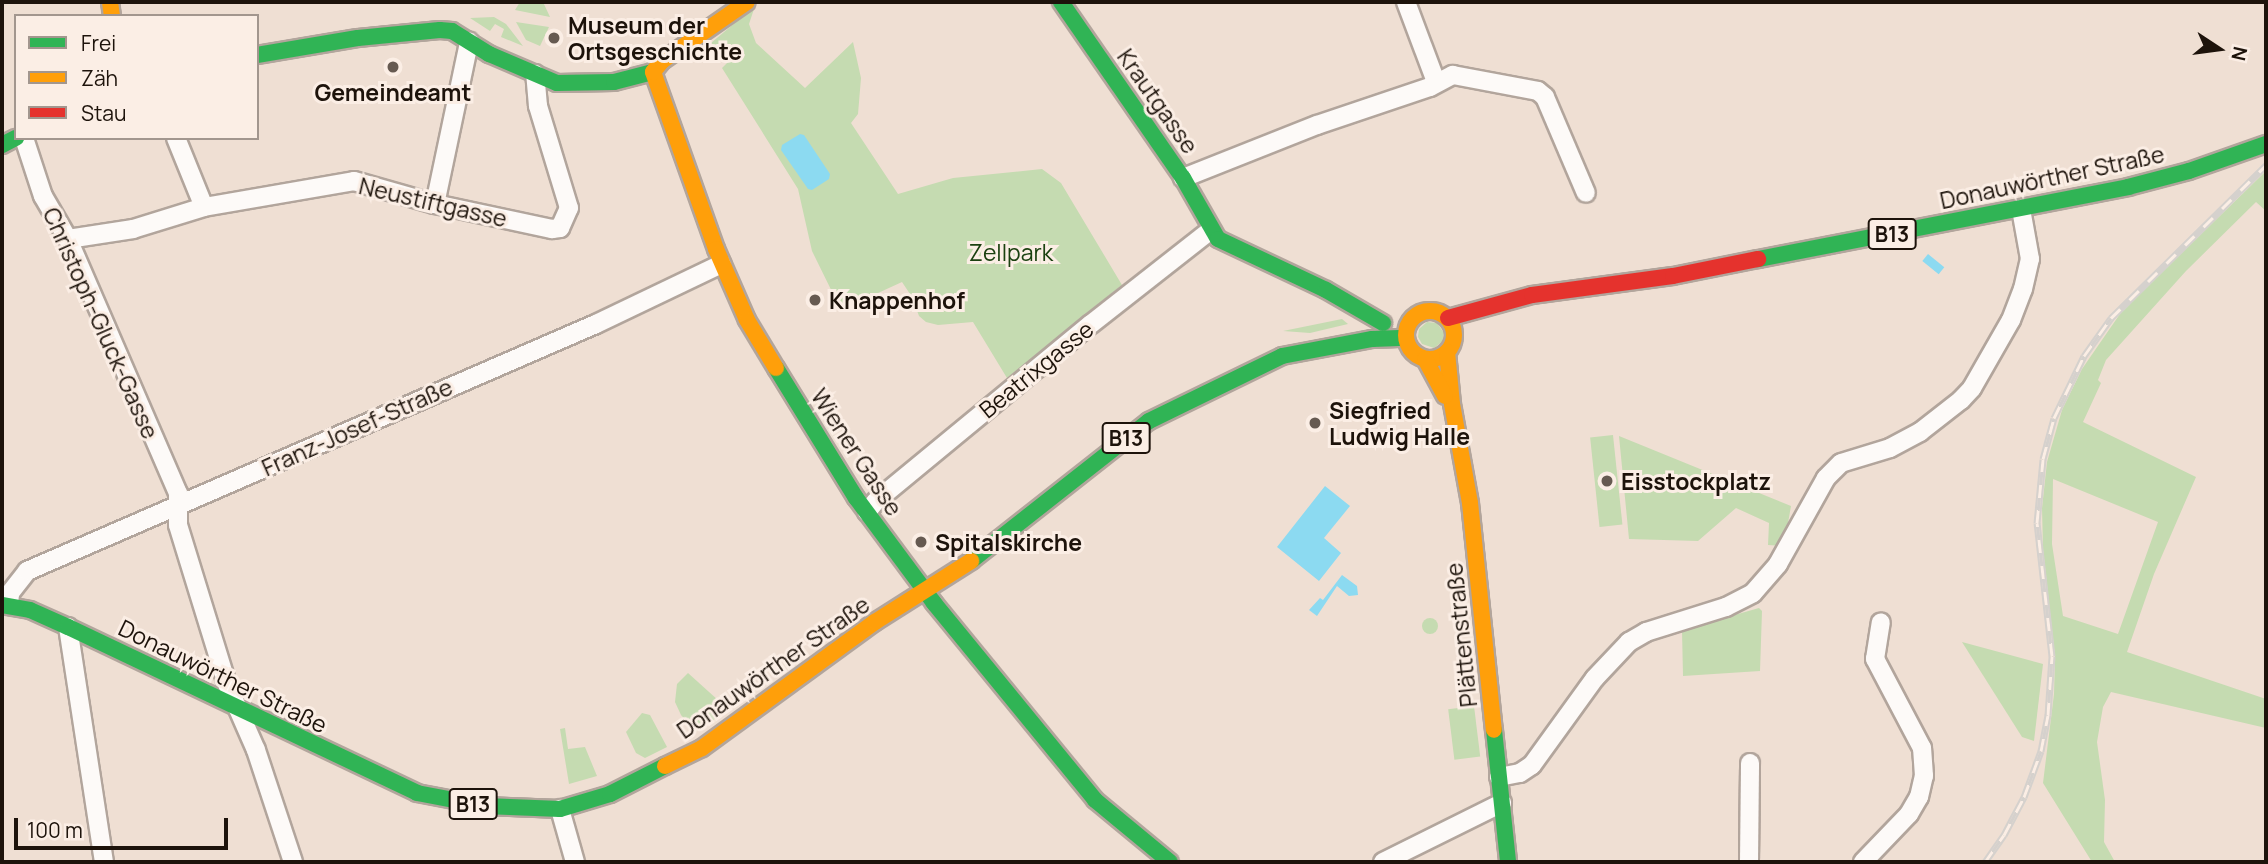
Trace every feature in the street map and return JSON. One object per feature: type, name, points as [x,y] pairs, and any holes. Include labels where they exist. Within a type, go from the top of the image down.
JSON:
[{"type":"main road","points":[[259,55],[304,45],[420,31],[452,31],[469,42],[557,83],[614,82],[653,72],[662,61],[747,2]]},
{"type":"main road","name":"Krautgasse","points":[[1061,2],[1183,178],[1211,230]]},
{"type":"main road","name":"Wiener Gasse","points":[[653,72],[721,264],[747,320],[867,512],[925,591],[1096,800],[1170,862]]},
{"type":"main road","name":"Donauwörther Straße","points":[[1448,318],[1532,295],[1672,276],[2127,187],[2189,171],[2266,144]]},
{"type":"main road","points":[[1211,230],[1228,245],[1326,290],[1383,323]]},
{"type":"main road","name":"Donauwörther Straße","points":[[1451,346],[1513,301]]},
{"type":"main road","name":"B13","points":[[1408,330],[1417,315],[1429,311],[1448,318]]},
{"type":"main road","points":[[1448,318],[1454,329],[1451,346]]},
{"type":"main road","name":"Donauwörther Straße","points":[[5,605],[30,610],[68,626],[276,725],[357,767],[417,793],[485,806],[560,809],[610,794],[702,748],[874,622],[990,549],[1149,421],[1256,367],[1337,332],[1383,323],[1408,330]]},
{"type":"main road","points":[[1408,330],[1412,352],[1425,359]]},
{"type":"main road","name":"Donauwörther Straße","points":[[1293,353],[1408,330]]},
{"type":"main road","name":"Plättenstraße","points":[[1451,346],[1452,404],[1470,503],[1508,862]]},
{"type":"main road","name":"B13","points":[[1425,359],[1438,358],[1451,346]]},
{"type":"main road","name":"Plättenstraße","points":[[1425,359],[1452,404]]},
{"type":"street","points":[[1406,2],[1436,82]]},
{"type":"street","points":[[435,204],[469,42]]},
{"type":"street","name":"Neustiftgasse","points":[[68,239],[133,229],[204,207],[354,181],[435,204],[552,229],[560,228],[566,221],[569,208],[538,106],[535,74]]},
{"type":"street","points":[[1183,178],[1453,75],[1538,91],[1545,97],[1555,115],[1586,193]]},
{"type":"street","name":"Christoph-Gluck-Gasse","points":[[25,140],[43,195],[68,239],[178,493],[178,525],[228,684],[256,750],[293,862]]},
{"type":"street","points":[[177,140],[204,207]]},
{"type":"street","points":[[1499,777],[1520,773],[1532,765],[1595,678],[1629,642],[1646,632],[1726,607],[1754,593],[1778,564],[1826,478],[1842,463],[1890,448],[1920,432],[1972,388],[2011,320],[2023,289],[2030,259],[2021,209]]},
{"type":"street","name":"Beatrixgasse","points":[[867,512],[876,501],[1080,332],[1211,230]]},
{"type":"street","name":"Franz-Josef-Straße","points":[[5,605],[10,593],[27,571],[596,324],[721,264]]},
{"type":"street","points":[[1863,862],[1909,814],[1919,797],[1924,776],[1922,748],[1875,659],[1881,622]]},
{"type":"street","points":[[68,626],[104,862]]},
{"type":"street","points":[[256,750],[276,725]]},
{"type":"street","points":[[1749,862],[1750,763]]},
{"type":"street","points":[[1382,862],[1502,803]]},
{"type":"street","points":[[560,809],[575,862]]},
{"type":"green space","points":[[520,2],[543,2],[550,17],[515,10]]},
{"type":"green space","name":"Zellpark","points":[[755,6],[749,24],[756,43],[805,88],[853,42],[861,78],[858,114],[851,123],[898,194],[953,178],[1042,169],[1061,183],[1122,285],[1007,378],[973,322],[938,325],[926,322],[919,316],[912,297],[902,282],[841,310],[812,251],[798,189],[722,68],[728,62],[711,43]]},
{"type":"green space","points":[[494,17],[506,24],[523,46],[501,37],[504,29],[495,24],[490,31],[470,18]]},
{"type":"green space","points":[[516,22],[549,27],[540,46],[526,40]]},
{"type":"green space","points":[[2266,171],[2266,211],[2256,202],[2186,271],[2106,360],[2098,380],[2101,383],[2083,422],[2196,477],[2154,574],[2127,652],[2266,699],[2266,728],[2111,692],[2103,707],[2097,742],[2105,800],[2104,842],[2115,862],[2092,862],[2043,783],[2054,694],[2055,657],[2043,549],[2042,508],[2047,462],[2062,410],[2082,369],[2122,311]],"holes":[[[2053,479],[2158,522],[2118,634],[2063,616],[2052,544]]]},
{"type":"green space","points":[[1342,319],[1348,324],[1310,333],[1283,331]]},
{"type":"green space","points":[[1427,322],[1437,323],[1444,333],[1443,341],[1434,348],[1422,344],[1418,337],[1419,329]]},
{"type":"green space","name":"Eisstockplatz","points":[[1613,435],[1622,525],[1600,527],[1590,437]]},
{"type":"green space","points":[[1619,436],[1791,506],[1784,546],[1768,545],[1769,523],[1736,508],[1698,541],[1629,539]]},
{"type":"green space","points":[[1759,608],[1762,611],[1760,671],[1683,676],[1682,630]]},
{"type":"green space","points":[[1427,618],[1433,618],[1438,626],[1436,632],[1427,634],[1422,629],[1422,623]]},
{"type":"green space","points":[[1962,642],[2043,664],[2034,741],[2022,737]]},
{"type":"green space","points":[[688,673],[729,710],[695,732],[681,715],[675,702],[677,684]]},
{"type":"green space","points":[[1474,706],[1480,757],[1454,760],[1448,709]]},
{"type":"green space","points":[[642,713],[650,715],[667,747],[645,758],[636,753],[626,732]]},
{"type":"green space","points":[[565,728],[568,749],[585,747],[597,776],[569,784],[560,729]]},
{"type":"water","points":[[800,134],[804,135],[830,174],[829,179],[812,190],[808,189],[781,150],[782,145]]},
{"type":"water","points":[[1928,254],[1944,267],[1939,274],[1922,261]]},
{"type":"water","points":[[1325,486],[1350,506],[1324,538],[1341,553],[1319,581],[1277,547]]},
{"type":"water","points":[[1342,575],[1357,586],[1358,595],[1349,596],[1337,586],[1317,616],[1309,610],[1320,598],[1323,600]]},
{"type":"railway","points":[[1985,862],[2004,835],[2024,797],[2041,751],[2048,715],[2052,656],[2037,523],[2043,459],[2054,418],[2084,356],[2111,318],[2266,165]]},
{"type":"traffic: fast","points":[[1061,2],[1183,178],[1218,239],[1326,290],[1383,323]]},
{"type":"traffic: fast","points":[[259,55],[358,38],[440,30],[452,31],[489,54],[557,83],[614,82],[653,72]]},
{"type":"traffic: fast","points":[[2,145],[14,139]]},
{"type":"traffic: fast","points":[[1758,259],[2128,187],[2189,171],[2266,144]]},
{"type":"traffic: fast","points":[[971,561],[1149,421],[1282,356],[1372,339],[1406,338]]},
{"type":"traffic: fast","points":[[776,368],[856,498],[934,603],[1095,800],[1170,862]]},
{"type":"traffic: fast","points":[[2,605],[30,610],[68,627],[417,793],[485,806],[560,809],[610,794],[665,766]]},
{"type":"traffic: fast","points":[[1494,730],[1508,862]]},
{"type":"traffic: slow","points":[[110,2],[112,14]]},
{"type":"traffic: slow","points":[[653,72],[662,61],[747,2]]},
{"type":"traffic: slow","points":[[653,72],[716,249],[747,320],[776,368]]},
{"type":"traffic: slow","points":[[1430,311],[1447,318],[1454,335],[1447,352],[1430,359],[1413,352],[1406,335],[1413,318],[1430,311]]},
{"type":"traffic: slow","points":[[1447,352],[1452,404],[1470,503],[1494,730]]},
{"type":"traffic: slow","points":[[1425,359],[1445,396]]},
{"type":"traffic: slow","points":[[665,766],[702,748],[875,622],[971,561]]},
{"type":"traffic: jam","points":[[1448,318],[1532,295],[1673,276],[1758,259]]},
{"type":"place","name":"Museum der Ortsgeschichte","points":[[554,38]]},
{"type":"place","name":"Gemeindeamt","points":[[393,67]]},
{"type":"place","name":"Knappenhof","points":[[815,300]]},
{"type":"place","name":"Siegfried Ludwig Halle","points":[[1315,423]]},
{"type":"place","name":"Eisstockplatz","points":[[1607,481]]},
{"type":"place","name":"Spitalskirche","points":[[921,542]]}]
